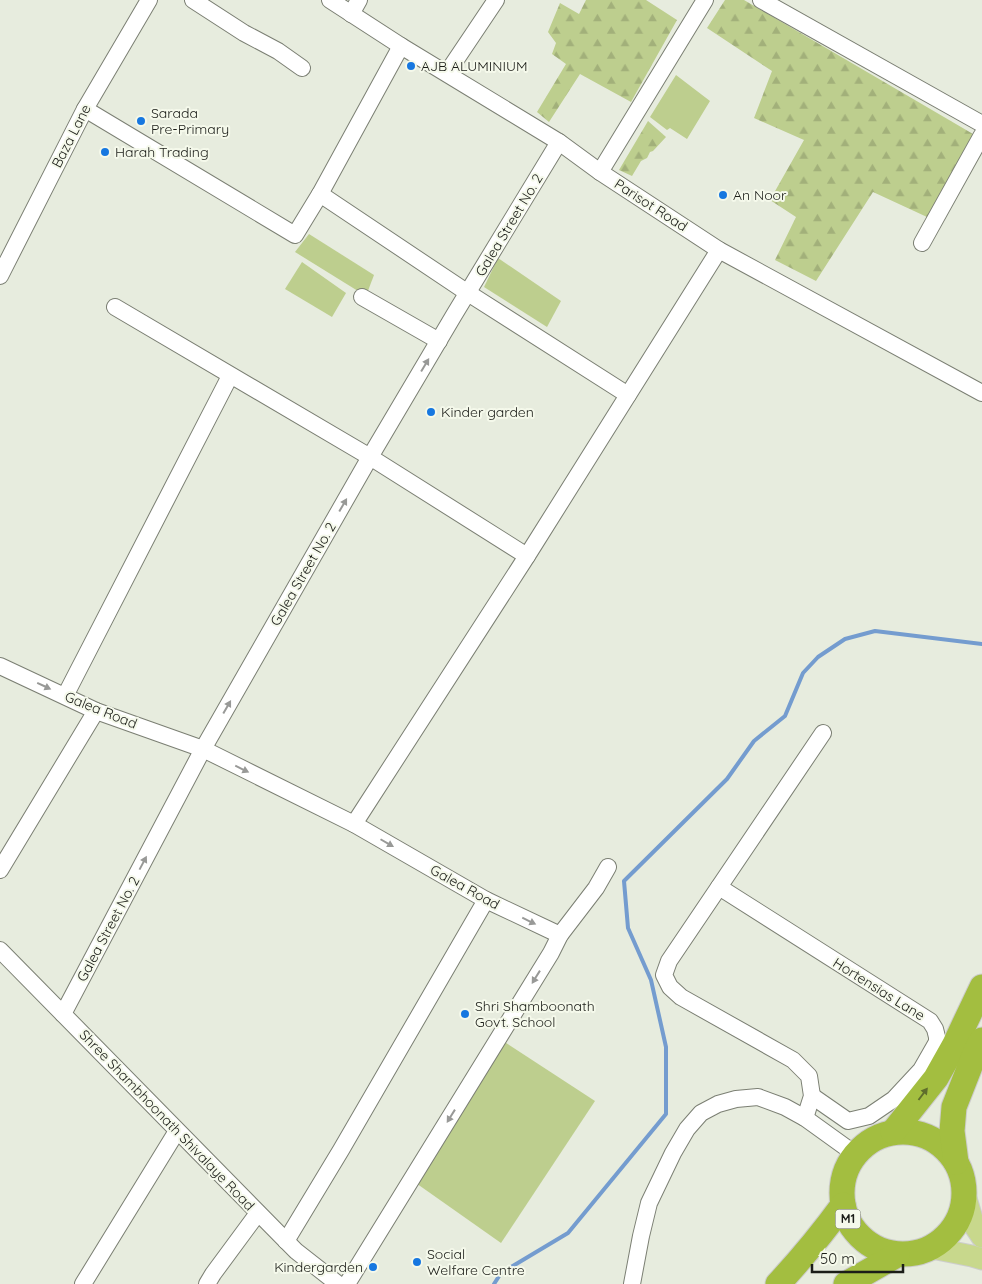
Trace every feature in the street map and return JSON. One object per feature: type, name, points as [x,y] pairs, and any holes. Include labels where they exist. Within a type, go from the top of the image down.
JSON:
[{"type":"highway","name":"M1","points":[[893,1132],[936,1078],[954,1046],[982,987]]},
{"type":"highway","name":"M1","points":[[956,1162],[939,1143],[917,1133],[893,1132],[878,1136],[855,1154],[843,1178],[843,1205],[850,1223],[862,1239],[878,1250],[897,1255],[915,1254],[932,1248],[949,1235],[960,1216],[964,1195],[962,1178],[956,1162],[952,1131],[954,1107],[982,1040]]},
{"type":"highway","name":"M1","points":[[778,1284],[819,1238],[843,1205]]},
{"type":"highway","name":"M1","points":[[846,1284],[897,1255]]},
{"type":"main road","points":[[964,1195],[974,1225],[982,1238]]},
{"type":"main road","points":[[932,1248],[972,1256],[982,1260]]},
{"type":"street","name":"Baza Lane","points":[[1,272],[84,109],[149,0]]},
{"type":"street","points":[[192,0],[244,33],[278,51],[302,68]]},
{"type":"street","name":"Parisot Road","points":[[330,0],[355,7],[401,46],[559,142],[600,172],[719,250],[982,393]]},
{"type":"street","points":[[447,73],[496,0]]},
{"type":"street","points":[[600,172],[705,0]]},
{"type":"street","points":[[761,0],[982,124]]},
{"type":"street","points":[[84,109],[295,235],[320,194],[401,46]]},
{"type":"street","points":[[922,242],[982,135]]},
{"type":"street","name":"Galea Street No. 2","points":[[63,1014],[203,749],[370,457],[559,142]]},
{"type":"street","points":[[320,194],[628,395]]},
{"type":"street","points":[[354,824],[527,556],[719,250]]},
{"type":"street","points":[[362,297],[438,342]]},
{"type":"street","points":[[115,307],[370,457],[527,556]]},
{"type":"street","points":[[65,696],[230,376]]},
{"type":"street","name":"Galea Road","points":[[0,666],[96,711],[203,749],[354,824],[486,900],[560,935]]},
{"type":"street","points":[[0,870],[96,711]]},
{"type":"street","points":[[805,1118],[812,1096],[809,1076],[793,1060],[681,997],[670,987],[664,975],[669,961],[822,733]]},
{"type":"street","points":[[348,1284],[551,953],[560,935],[596,888],[608,866]]},
{"type":"street","name":"Hortensias Lane","points":[[719,887],[930,1021],[935,1029],[938,1037],[937,1042],[921,1070],[894,1099],[869,1116],[848,1121],[812,1096]]},
{"type":"street","points":[[286,1242],[486,900]]},
{"type":"street","name":"Shree Shambhoonath Shivalaye Road","points":[[2,956],[63,1014],[286,1242],[338,1284]]},
{"type":"street","points":[[632,1284],[649,1203],[673,1153],[687,1129],[701,1113],[718,1104],[736,1099],[758,1097],[785,1107],[805,1118],[855,1154]]},
{"type":"street","points":[[83,1284],[177,1131]]},
{"type":"street","points":[[207,1284],[258,1213]]},
{"type":"green space","points":[[586,0],[646,0],[677,20],[631,102],[580,74],[549,122],[537,112],[566,64],[552,54],[556,43],[548,32],[560,3],[579,14]]},
{"type":"green space","points":[[725,0],[744,0],[973,134],[927,217],[873,192],[816,281],[775,260],[796,217],[770,200],[804,140],[754,118],[772,71],[707,28]]},
{"type":"green space","points":[[676,75],[710,101],[687,139],[670,128],[667,130],[650,117]]},
{"type":"green space","points":[[648,121],[666,137],[650,152],[647,158],[641,161],[632,176],[619,170]]},
{"type":"green space","points":[[309,234],[374,275],[366,296],[295,252]]},
{"type":"green space","points":[[498,258],[561,301],[547,327],[484,287]]},
{"type":"green space","points":[[302,262],[346,293],[332,317],[285,289]]},
{"type":"green space","points":[[503,1041],[595,1101],[501,1243],[413,1181]]},
{"type":"waterway","points":[[494,1284],[501,1273],[568,1233],[666,1114],[666,1047],[651,980],[628,928],[624,881],[727,779],[754,741],[785,716],[803,673],[818,657],[845,639],[875,631],[982,644]]},
{"type":"place","name":"AJB ALUMINIUM","points":[[411,66]]},
{"type":"place","name":"Sarada Pre-Primary","points":[[141,121]]},
{"type":"place","name":"Harah Trading","points":[[105,152]]},
{"type":"place","name":"An Noor","points":[[723,195]]},
{"type":"place","name":"Kinder garden","points":[[431,412]]},
{"type":"place","name":"Shri Shamboonath Govt. School","points":[[465,1014]]},
{"type":"place","name":"Social Welfare Centre","points":[[417,1262]]},
{"type":"place","name":"Kindergarden","points":[[373,1267]]}]
